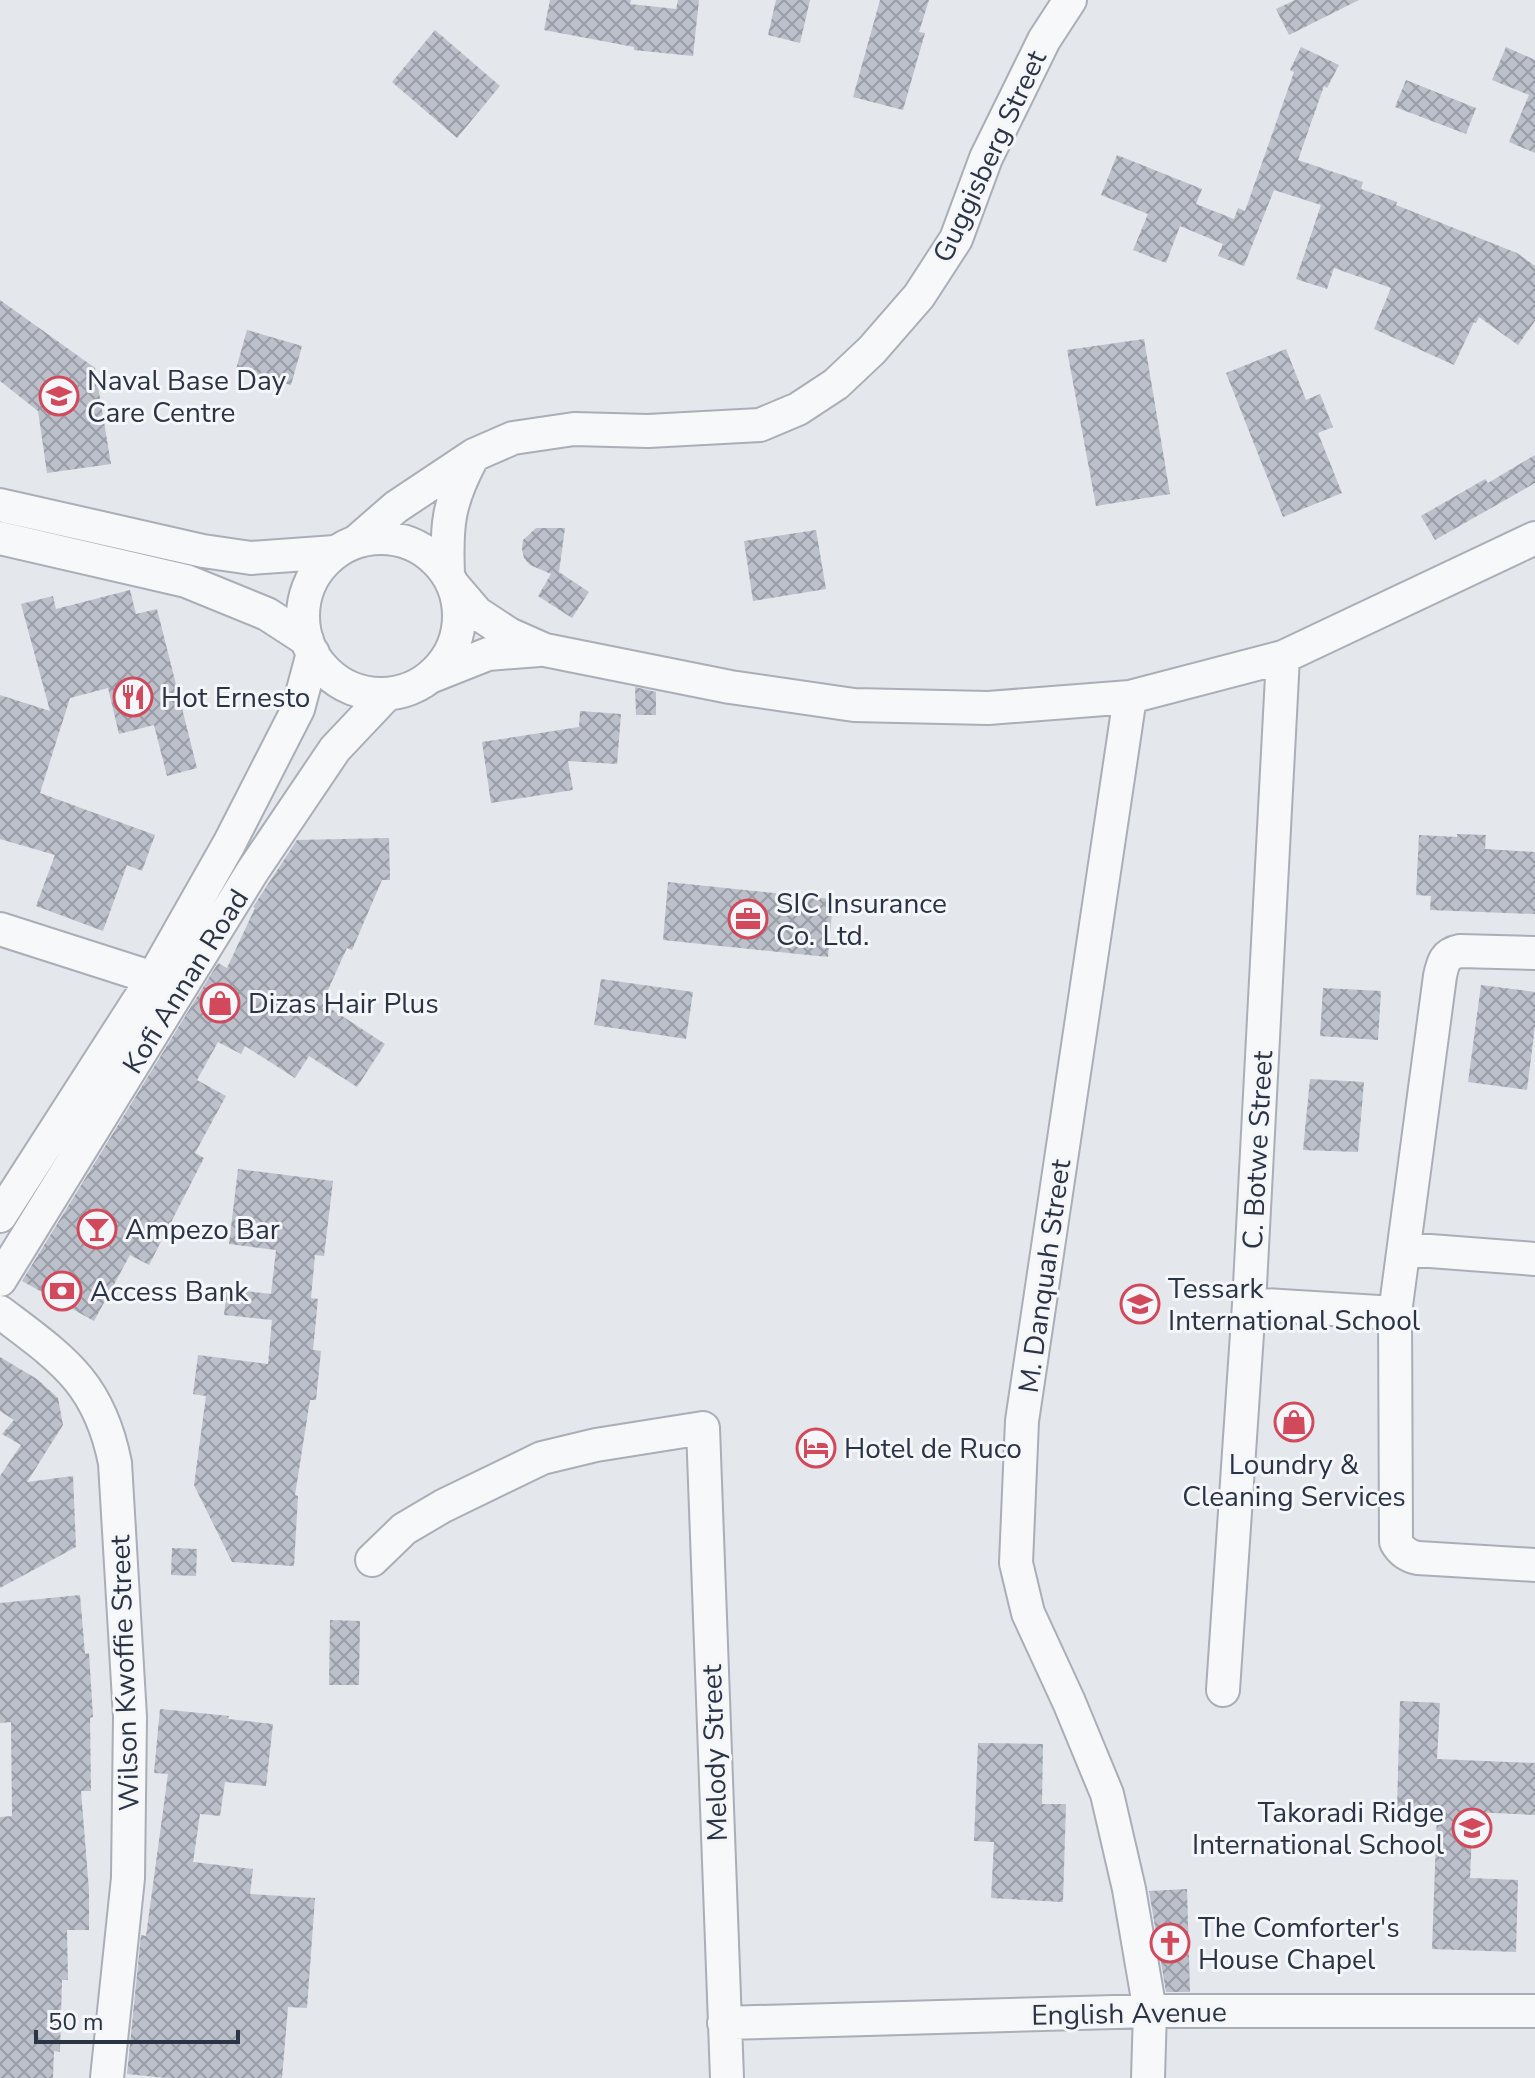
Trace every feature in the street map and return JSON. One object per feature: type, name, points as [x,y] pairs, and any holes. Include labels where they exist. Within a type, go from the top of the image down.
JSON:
[{"type":"street","name":"Guggisberg Street","points":[[346,547],[396,507],[474,455],[513,438],[574,429],[648,431],[760,425],[798,409],[836,384],[872,350],[919,296],[956,239],[986,158],[1044,40],[1070,0]]},
{"type":"street","points":[[430,677],[446,661],[455,640],[459,618],[450,580],[447,530],[456,490],[474,455]]},
{"type":"street","points":[[0,505],[203,551],[251,558],[346,547],[383,537],[408,542],[431,555],[477,613],[509,634],[545,650],[730,687],[854,705],[988,708],[1130,697],[1283,657],[1535,538]]},
{"type":"street","points":[[0,538],[186,581],[267,614],[310,646]]},
{"type":"street","points":[[346,547],[318,570],[307,591],[303,616],[310,646],[326,671],[344,684],[364,692],[387,694],[410,689],[430,677],[488,654],[545,650]]},
{"type":"street","name":"Kofi Annan Road","points":[[0,1216],[153,978],[229,844],[298,709],[310,646]]},
{"type":"street","name":"C. Botwe Street","points":[[1223,1690],[1249,1304],[1283,657]]},
{"type":"street","name":"Kofi Annan Road","points":[[0,1280],[252,872],[335,749],[387,694]]},
{"type":"street","name":"M. Danquah Street","points":[[1130,697],[1022,1421],[1016,1563],[1028,1613],[1107,1794],[1129,1889],[1150,2011],[1148,2078]]},
{"type":"street","points":[[0,929],[153,978]]},
{"type":"street","points":[[1535,953],[1460,951],[1450,953],[1444,960],[1395,1313],[1396,1542],[1399,1548],[1418,1558],[1535,1565]]},
{"type":"street","points":[[1404,1249],[1535,1259]]},
{"type":"street","points":[[1249,1304],[1395,1313]]},
{"type":"street","name":"Wilson Kwoffie Street","points":[[0,1312],[58,1355],[86,1386],[105,1422],[115,1463],[130,1717],[128,1878],[107,2078]]},
{"type":"street","name":"Melody Street","points":[[372,1560],[404,1529],[443,1506],[542,1458],[596,1445],[703,1428],[727,2078]]},
{"type":"street","name":"English Avenue","points":[[724,2023],[1150,2011],[1535,2011]]},
{"type":"building","points":[[550,0],[631,0],[630,4],[676,9],[678,0],[699,0],[693,56],[634,50],[634,47],[544,30]]},
{"type":"building","points":[[776,0],[810,0],[800,43],[768,35]]},
{"type":"building","points":[[880,0],[929,0],[919,32],[925,33],[903,110],[853,97]]},
{"type":"building","points":[[1295,0],[1359,0],[1289,35],[1276,9]]},
{"type":"building","points":[[435,30],[500,86],[457,138],[392,82]]},
{"type":"building","points":[[1301,47],[1339,65],[1327,88],[1324,86],[1298,160],[1363,182],[1361,189],[1517,253],[1535,266],[1535,321],[1518,345],[1479,317],[1454,365],[1374,329],[1391,288],[1334,268],[1327,289],[1296,279],[1321,205],[1274,190],[1244,266],[1218,256],[1223,244],[1180,226],[1166,263],[1133,250],[1148,214],[1101,195],[1117,155],[1202,189],[1196,204],[1234,219],[1238,208],[1245,211],[1294,72],[1290,70]]},
{"type":"building","points":[[1506,47],[1535,60],[1535,153],[1509,142],[1529,95],[1492,80]]},
{"type":"building","points":[[1406,80],[1476,108],[1466,134],[1395,107]]},
{"type":"building","name":"Naval Base Day Care Centre","points":[[0,300],[95,368],[111,464],[47,473],[38,411],[0,381]]},
{"type":"building","points":[[247,330],[302,346],[291,385],[236,369]]},
{"type":"building","points":[[1144,339],[1170,494],[1096,506],[1067,350]]},
{"type":"building","points":[[1286,349],[1306,400],[1320,394],[1333,427],[1318,433],[1342,493],[1283,517],[1226,373]]},
{"type":"building","points":[[1535,455],[1535,483],[1435,540],[1421,516],[1485,479],[1488,483]]},
{"type":"building","points":[[536,528],[565,528],[559,572],[589,592],[572,618],[538,596],[551,574],[530,565],[522,549],[523,540]]},
{"type":"building","points":[[816,530],[826,589],[753,601],[744,541]]},
{"type":"building","points":[[130,590],[136,614],[157,609],[197,768],[167,776],[154,725],[119,734],[108,688],[70,698],[40,793],[155,835],[142,871],[127,865],[103,931],[36,906],[55,855],[0,839],[0,695],[50,711],[21,604],[53,596],[56,609]]},
{"type":"building","points":[[635,687],[656,692],[656,715],[636,715]]},
{"type":"building","points":[[580,711],[621,714],[617,764],[568,761],[573,790],[491,803],[482,742],[579,727]]},
{"type":"building","points":[[1457,834],[1486,835],[1485,849],[1535,852],[1535,914],[1430,910],[1431,896],[1416,895],[1419,835],[1457,837]]},
{"type":"building","points":[[389,838],[390,880],[382,880],[352,950],[347,948],[322,1003],[385,1044],[357,1087],[309,1056],[295,1078],[245,1046],[241,1054],[218,1042],[197,1080],[226,1096],[195,1153],[204,1158],[149,1265],[130,1255],[94,1321],[22,1281],[218,963],[227,968],[253,907],[297,840]]},
{"type":"building","name":"SIC Insurance Co. Ltd.","points":[[668,882],[833,899],[828,957],[663,940]]},
{"type":"building","points":[[601,979],[693,992],[686,1039],[594,1025]]},
{"type":"building","points":[[1481,985],[1535,992],[1535,1026],[1527,1090],[1468,1082]]},
{"type":"building","points":[[1323,988],[1381,991],[1378,1040],[1320,1036]]},
{"type":"building","points":[[1310,1079],[1364,1082],[1358,1152],[1303,1150]]},
{"type":"building","points":[[238,1169],[333,1181],[324,1256],[315,1255],[311,1298],[318,1299],[313,1350],[321,1351],[316,1400],[310,1400],[295,1495],[298,1496],[294,1566],[232,1562],[194,1485],[206,1396],[193,1394],[198,1355],[268,1364],[272,1320],[224,1315],[227,1289],[271,1294],[276,1250],[229,1244]]},
{"type":"building","points":[[0,1357],[37,1379],[58,1398],[63,1425],[27,1482],[73,1476],[76,1547],[0,1588],[0,1476],[21,1445],[2,1434],[14,1420],[0,1411]]},
{"type":"building","points":[[172,1548],[197,1549],[196,1576],[171,1575]]},
{"type":"building","points":[[80,1595],[85,1654],[89,1653],[93,1717],[90,1718],[91,1791],[81,1791],[89,1930],[67,1930],[68,1980],[62,1980],[60,2052],[54,2051],[53,2078],[0,2078],[0,1817],[12,1816],[11,1722],[0,1723],[0,1603]]},
{"type":"building","points":[[330,1620],[360,1621],[359,1685],[329,1685]]},
{"type":"building","points":[[1400,1701],[1440,1703],[1437,1759],[1535,1763],[1535,1815],[1473,1812],[1470,1878],[1518,1880],[1516,1952],[1432,1949],[1437,1811],[1397,1809]]},
{"type":"building","points":[[160,1709],[273,1724],[266,1786],[225,1782],[220,1816],[200,1814],[193,1862],[253,1869],[250,1894],[315,1898],[307,2008],[288,2007],[282,2078],[166,2078],[127,2074],[141,1935],[146,1936],[168,1774],[154,1773]]},
{"type":"building","points":[[978,1743],[1043,1744],[1042,1804],[1066,1804],[1063,1902],[991,1898],[994,1842],[974,1841]]},
{"type":"building","name":"The Comforter's House Chapel","points":[[1187,1889],[1190,1992],[1166,1992],[1149,1891]]},
{"type":"place","name":"Naval Base Day Care Centre","points":[[59,396]]},
{"type":"place","name":"Hot Ernesto","points":[[133,697]]},
{"type":"place","name":"SIC Insurance Co. Ltd.","points":[[748,919]]},
{"type":"place","name":"Dizas Hair Plus","points":[[220,1003]]},
{"type":"place","name":"Ampezo Bar","points":[[97,1229]]},
{"type":"place","name":"Access Bank","points":[[62,1291]]},
{"type":"place","name":"Tessark International School","points":[[1140,1304]]},
{"type":"place","name":"Loundry & Cleaning Services","points":[[1294,1422]]},
{"type":"place","name":"Hotel de Ruco","points":[[816,1448]]},
{"type":"place","name":"Takoradi Ridge International School","points":[[1472,1828]]},
{"type":"place","name":"The Comforter's House Chapel","points":[[1170,1943]]}]
